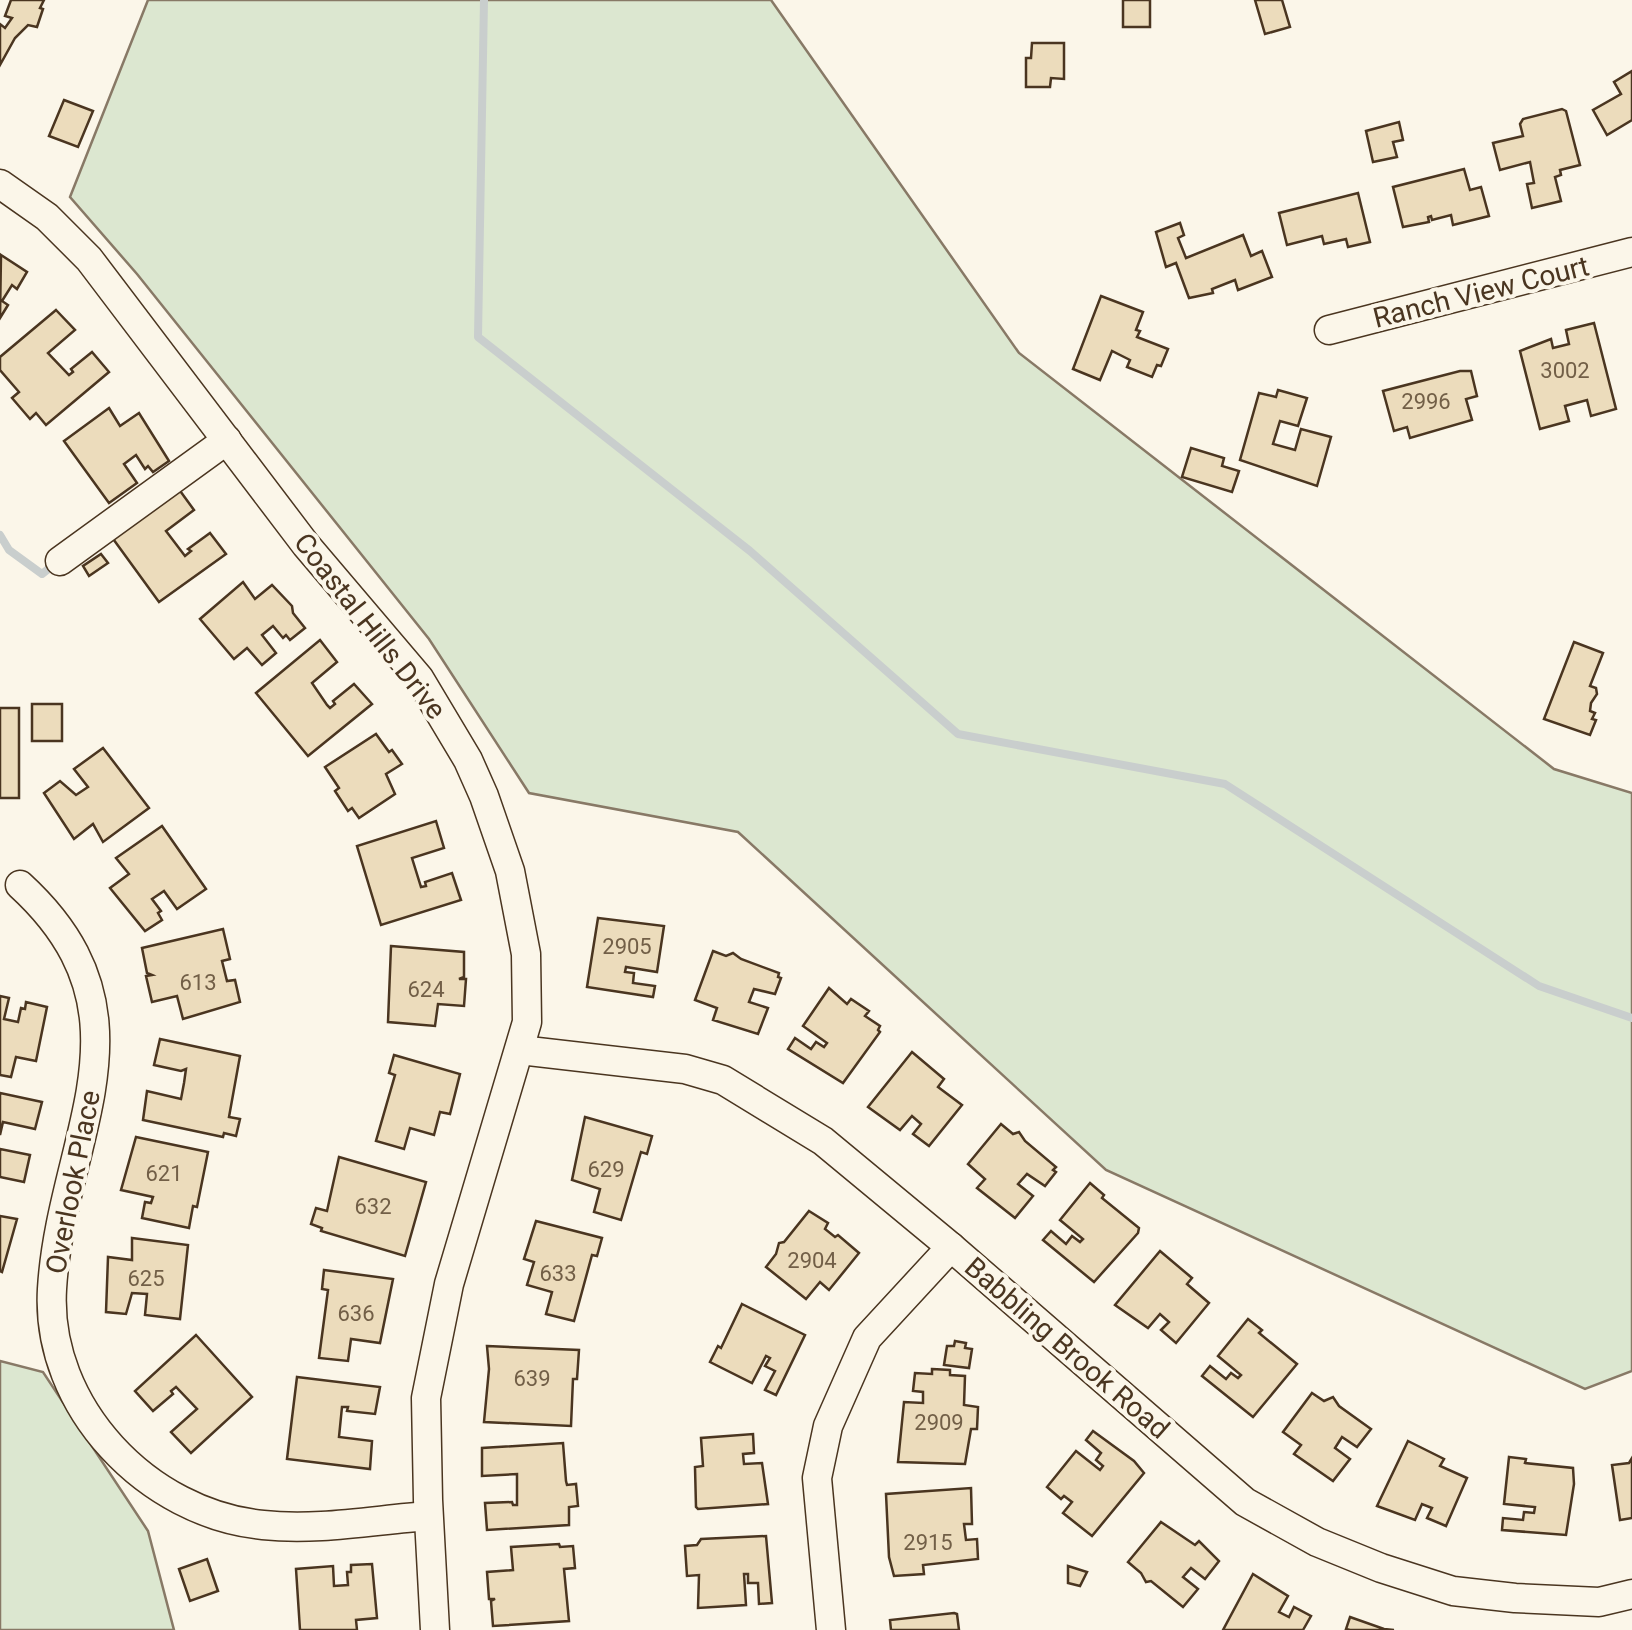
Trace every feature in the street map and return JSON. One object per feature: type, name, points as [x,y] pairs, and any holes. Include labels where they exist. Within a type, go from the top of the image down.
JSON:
[{"type":"street","name":"Coastal Hills Drive","points":[[0,184],[47,217],[89,259],[306,544],[419,678],[468,760],[500,839],[520,912],[529,996],[527,1022],[449,1284],[426,1398],[435,1630]]},
{"type":"street","name":"Ranch View Court","points":[[1330,330],[1632,252]]},
{"type":"street","points":[[60,561],[227,440]]},
{"type":"street","name":"Overlook Place","points":[[20,885],[39,902],[69,941],[94,1009],[95,1076],[51,1292],[62,1359],[90,1421],[127,1464],[150,1482],[189,1505],[231,1520],[290,1527],[428,1516]]},
{"type":"street","name":"Babbling Brook Road","points":[[520,1050],[685,1068],[723,1080],[823,1141],[952,1247],[1245,1502],[1317,1542],[1454,1591],[1599,1602],[1632,1594]]},
{"type":"street","points":[[830,1630],[817,1478],[828,1426],[867,1338],[952,1247]]},
{"type":"green space","points":[[148,0],[771,0],[1019,353],[1554,769],[1632,793],[1632,1371],[1585,1389],[1106,1170],[738,832],[529,793],[429,639],[137,274],[70,197]]},
{"type":"green space","points":[[0,1361],[43,1372],[148,1531],[174,1630],[0,1630]]},
{"type":"building","points":[[11,0],[44,0],[40,8],[43,9],[37,27],[28,25],[15,38],[0,65],[0,24],[5,28],[12,18],[5,16]]},
{"type":"building","points":[[1123,0],[1150,0],[1150,27],[1123,27]]},
{"type":"building","points":[[1255,0],[1282,0],[1290,27],[1265,34]]},
{"type":"building","points":[[1032,43],[1064,43],[1064,79],[1051,78],[1050,87],[1026,87],[1026,58],[1031,58]]},
{"type":"building","points":[[1632,71],[1632,120],[1607,135],[1593,110],[1621,94],[1614,82]]},
{"type":"building","points":[[64,100],[93,111],[78,147],[49,136]]},
{"type":"building","points":[[1566,111],[1580,165],[1560,170],[1561,175],[1555,177],[1561,201],[1532,208],[1527,184],[1534,183],[1530,162],[1500,170],[1493,143],[1523,136],[1523,119]]},
{"type":"building","points":[[1399,122],[1403,140],[1393,142],[1397,157],[1373,162],[1366,131]]},
{"type":"building","points":[[1464,169],[1470,190],[1481,187],[1489,216],[1453,225],[1451,215],[1432,220],[1431,216],[1429,222],[1403,227],[1393,187]]},
{"type":"building","points":[[1358,193],[1370,242],[1348,247],[1346,239],[1324,244],[1322,236],[1287,245],[1279,213]]},
{"type":"building","points":[[1180,223],[1184,235],[1178,238],[1186,258],[1243,235],[1251,256],[1262,251],[1272,277],[1238,290],[1235,280],[1212,289],[1213,293],[1189,298],[1176,263],[1166,267],[1156,232]]},
{"type":"building","points":[[1,255],[27,272],[17,289],[12,285],[2,301],[8,305],[0,318]]},
{"type":"building","points":[[1101,296],[1143,312],[1137,337],[1168,349],[1152,377],[1127,367],[1130,360],[1112,351],[1100,380],[1073,369]]},
{"type":"building","points":[[56,310],[75,330],[48,353],[69,375],[92,352],[109,372],[46,425],[36,413],[30,419],[12,398],[19,392],[0,370],[0,357]]},
{"type":"building","points":[[1594,323],[1616,409],[1591,416],[1587,400],[1565,406],[1569,421],[1540,429],[1520,351],[1551,339],[1553,348],[1569,344],[1566,330]]},
{"type":"building","points":[[1471,371],[1477,396],[1466,399],[1472,420],[1410,438],[1407,427],[1394,431],[1383,391]]},
{"type":"building","points":[[1278,390],[1307,398],[1298,426],[1280,421],[1273,444],[1295,450],[1301,429],[1331,437],[1317,486],[1240,460],[1259,393],[1276,397]]},
{"type":"building","points":[[109,408],[120,426],[139,413],[169,461],[153,472],[148,466],[145,469],[136,455],[124,464],[137,483],[109,503],[64,441]]},
{"type":"building","points":[[1191,448],[1224,458],[1222,466],[1239,471],[1232,492],[1182,477]]},
{"type":"building","points":[[178,488],[194,510],[166,531],[185,556],[191,551],[188,549],[210,533],[226,554],[159,602],[111,536]]},
{"type":"building","points":[[101,554],[108,563],[89,576],[83,566]]},
{"type":"building","points":[[243,582],[255,599],[272,585],[292,606],[305,628],[290,640],[273,626],[262,635],[276,653],[262,665],[247,648],[234,659],[200,619]]},
{"type":"building","points":[[320,640],[337,662],[312,683],[327,705],[330,708],[354,684],[372,704],[308,756],[256,693]]},
{"type":"building","points":[[1574,642],[1603,653],[1590,686],[1596,688],[1597,694],[1591,703],[1590,711],[1595,713],[1592,719],[1596,720],[1590,735],[1544,719]]},
{"type":"building","points":[[32,704],[62,704],[62,741],[32,741]]},
{"type":"building","points":[[0,708],[19,708],[19,798],[0,798]]},
{"type":"building","points":[[376,734],[402,764],[386,774],[395,794],[359,818],[352,808],[348,811],[325,767]]},
{"type":"building","points":[[103,748],[149,808],[103,842],[93,824],[74,839],[44,793],[60,781],[76,795],[88,787],[74,769]]},
{"type":"building","points":[[436,821],[444,848],[412,858],[421,887],[452,873],[461,900],[381,925],[357,846]]},
{"type":"building","points":[[162,826],[206,889],[177,909],[164,891],[152,899],[162,920],[145,931],[110,888],[129,874],[116,858]]},
{"type":"building","points":[[598,918],[664,926],[657,972],[626,967],[625,972],[634,973],[633,983],[655,986],[653,997],[587,987]]},
{"type":"building","points":[[223,929],[230,959],[222,961],[227,981],[235,980],[240,1002],[183,1019],[177,996],[152,1002],[146,976],[152,975],[147,973],[142,948]]},
{"type":"building","points":[[391,946],[464,952],[464,977],[459,979],[466,979],[464,1006],[438,1004],[435,1026],[388,1022]]},
{"type":"building","points":[[713,951],[726,956],[733,953],[779,973],[775,994],[754,989],[749,1002],[768,1008],[758,1034],[713,1020],[717,1008],[695,1000]]},
{"type":"building","points":[[829,988],[847,1004],[851,999],[869,1011],[865,1016],[880,1026],[880,1032],[843,1083],[788,1049],[795,1038],[811,1049],[816,1042],[824,1047],[827,1043],[803,1026]]},
{"type":"building","points":[[0,996],[9,998],[4,1019],[18,1022],[26,1002],[47,1007],[36,1061],[16,1057],[11,1077],[0,1075]]},
{"type":"building","points":[[160,1039],[240,1056],[229,1117],[240,1119],[236,1136],[224,1133],[223,1137],[143,1120],[147,1091],[181,1099],[186,1069],[154,1065]]},
{"type":"building","points":[[912,1052],[944,1079],[938,1087],[962,1105],[929,1146],[913,1134],[921,1124],[912,1116],[900,1130],[868,1107]]},
{"type":"building","points":[[394,1055],[460,1074],[450,1114],[440,1112],[434,1135],[410,1128],[404,1149],[376,1141],[395,1075],[389,1073]]},
{"type":"building","points":[[0,1093],[42,1102],[35,1129],[3,1122],[0,1135]]},
{"type":"building","points":[[585,1117],[652,1136],[647,1154],[641,1152],[621,1220],[594,1212],[600,1189],[572,1180]]},
{"type":"building","points":[[1001,1124],[1013,1134],[1019,1132],[1056,1167],[1045,1186],[1027,1174],[1018,1184],[1033,1196],[1015,1218],[977,1188],[985,1179],[968,1164]]},
{"type":"building","points":[[136,1137],[208,1152],[189,1228],[142,1218],[145,1202],[151,1203],[153,1197],[121,1190]]},
{"type":"building","points":[[0,1149],[30,1155],[24,1182],[0,1177]]},
{"type":"building","points":[[339,1157],[426,1182],[405,1256],[321,1231],[322,1228],[311,1224],[316,1208],[327,1211]]},
{"type":"building","points":[[1090,1183],[1139,1228],[1094,1282],[1043,1240],[1051,1231],[1066,1244],[1072,1236],[1080,1242],[1083,1239],[1060,1220]]},
{"type":"building","points":[[809,1211],[828,1223],[825,1229],[859,1253],[829,1290],[820,1282],[806,1299],[766,1267],[779,1243]]},
{"type":"building","points":[[0,1216],[17,1219],[2,1272],[0,1271]]},
{"type":"building","points":[[536,1221],[602,1238],[597,1256],[592,1255],[574,1321],[546,1314],[552,1292],[527,1285],[534,1262],[524,1259]]},
{"type":"building","points":[[132,1238],[188,1245],[180,1319],[145,1315],[147,1294],[132,1293],[126,1314],[106,1312],[108,1257],[132,1260]]},
{"type":"building","points":[[1160,1251],[1192,1278],[1187,1284],[1209,1303],[1176,1343],[1161,1330],[1169,1322],[1160,1314],[1148,1328],[1115,1305]]},
{"type":"building","points":[[324,1270],[393,1279],[380,1343],[351,1339],[348,1361],[319,1358],[328,1290],[322,1289]]},
{"type":"building","points":[[742,1304],[805,1335],[776,1395],[765,1390],[775,1371],[765,1366],[770,1358],[766,1356],[752,1383],[710,1362]]},
{"type":"building","points":[[1248,1319],[1297,1364],[1253,1417],[1202,1376],[1210,1366],[1226,1379],[1231,1373],[1238,1378],[1241,1375],[1218,1356]]},
{"type":"building","points":[[196,1335],[252,1397],[191,1453],[171,1432],[197,1409],[176,1387],[153,1411],[135,1391]]},
{"type":"building","points":[[955,1341],[972,1349],[969,1368],[944,1365],[947,1346],[954,1346]]},
{"type":"building","points":[[487,1346],[579,1350],[571,1426],[484,1422]]},
{"type":"building","points":[[932,1369],[965,1376],[964,1405],[978,1407],[977,1429],[971,1429],[965,1464],[898,1462],[904,1402],[923,1403],[923,1392],[913,1391],[915,1373],[932,1374]]},
{"type":"building","points":[[297,1377],[380,1387],[375,1414],[342,1407],[339,1437],[372,1441],[370,1469],[287,1459]]},
{"type":"building","points":[[1312,1393],[1324,1401],[1333,1397],[1339,1406],[1371,1429],[1357,1447],[1342,1437],[1335,1448],[1350,1459],[1333,1481],[1294,1454],[1301,1445],[1283,1432]]},
{"type":"building","points":[[1093,1431],[1144,1473],[1092,1536],[1063,1513],[1072,1502],[1064,1496],[1061,1499],[1047,1487],[1076,1451],[1100,1470],[1103,1466],[1096,1460],[1101,1453],[1086,1440]]},
{"type":"building","points":[[753,1434],[754,1453],[743,1454],[744,1464],[762,1463],[768,1504],[698,1509],[695,1467],[703,1466],[701,1438]]},
{"type":"building","points":[[1408,1441],[1444,1459],[1440,1466],[1467,1478],[1446,1526],[1427,1518],[1432,1508],[1422,1504],[1415,1520],[1377,1506]]},
{"type":"building","points":[[563,1443],[566,1481],[567,1485],[576,1484],[578,1506],[569,1507],[569,1525],[487,1530],[485,1503],[517,1505],[517,1474],[482,1476],[482,1448]]},
{"type":"building","points":[[1509,1457],[1526,1459],[1525,1463],[1573,1468],[1566,1535],[1502,1530],[1503,1518],[1523,1520],[1524,1512],[1534,1513],[1535,1507],[1504,1504]]},
{"type":"building","points":[[1632,1458],[1632,1518],[1620,1520],[1612,1465],[1629,1463]]},
{"type":"building","points":[[971,1488],[972,1524],[964,1524],[966,1540],[977,1539],[978,1559],[923,1565],[924,1574],[894,1576],[889,1557],[886,1494]]},
{"type":"building","points":[[1161,1522],[1195,1545],[1199,1541],[1219,1561],[1205,1579],[1191,1568],[1183,1577],[1198,1589],[1183,1607],[1151,1581],[1146,1582],[1128,1562]]},
{"type":"building","points":[[766,1536],[772,1603],[759,1604],[758,1583],[748,1583],[748,1574],[744,1574],[746,1605],[698,1608],[699,1575],[687,1576],[685,1546],[697,1545],[701,1539]]},
{"type":"building","points":[[573,1546],[575,1568],[564,1569],[569,1621],[493,1626],[491,1601],[495,1599],[489,1599],[487,1572],[513,1570],[511,1547]]},
{"type":"building","points":[[207,1559],[218,1591],[190,1601],[179,1569]]},
{"type":"building","points":[[372,1564],[377,1618],[356,1620],[357,1630],[300,1630],[296,1569],[333,1566],[334,1586],[348,1585],[351,1565]]},
{"type":"building","points":[[1068,1566],[1087,1572],[1080,1586],[1068,1583]]},
{"type":"building","points":[[1253,1574],[1288,1596],[1279,1612],[1289,1617],[1294,1607],[1311,1616],[1303,1630],[1223,1630]]},
{"type":"building","points":[[954,1613],[959,1630],[891,1630],[890,1620]]},
{"type":"building","points":[[1350,1617],[1384,1629],[1394,1630],[1346,1629]]},
{"type":"waterway","points":[[484,0],[478,337],[750,551],[958,734],[1225,784],[1539,986],[1632,1018]]},
{"type":"waterway","points":[[0,535],[9,550],[42,574],[56,563]]}]
